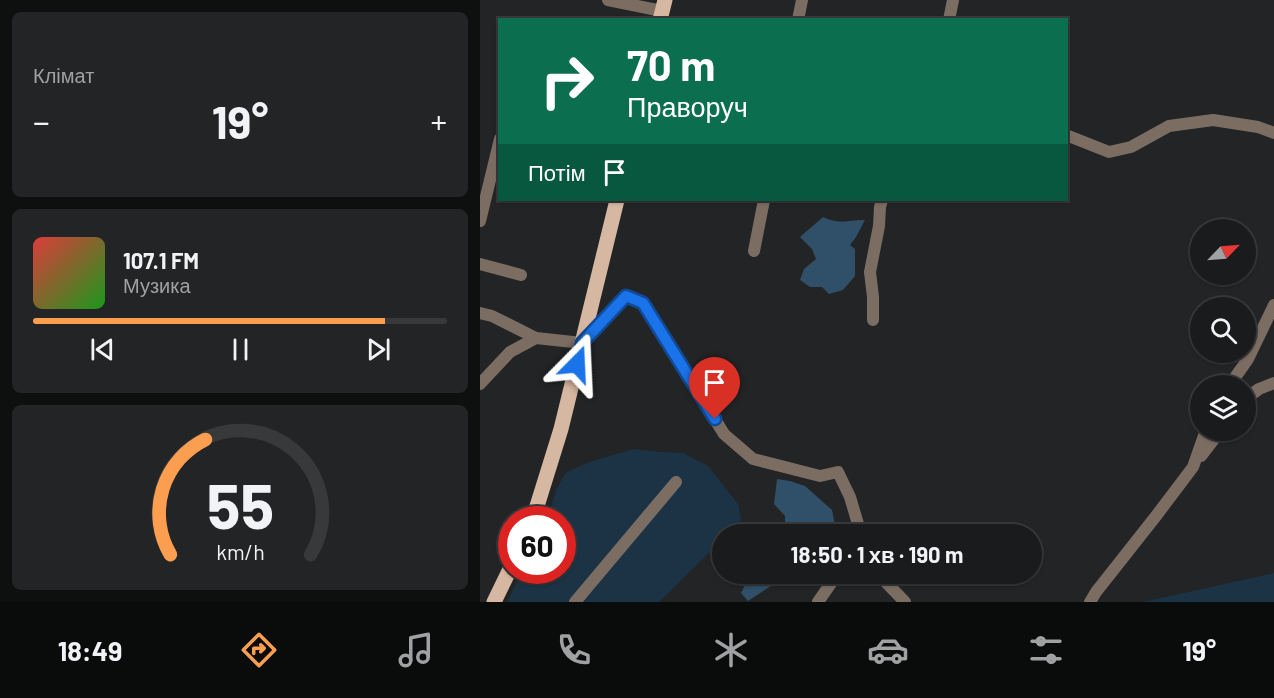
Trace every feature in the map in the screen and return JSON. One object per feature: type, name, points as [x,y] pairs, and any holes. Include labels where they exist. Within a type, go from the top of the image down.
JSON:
[{"type":"main road","points":[[537,506],[561,429],[617,201]]},
{"type":"main road","points":[[494,602],[503,584]]},
{"type":"street","points":[[608,0],[662,10]]},
{"type":"street","points":[[798,18],[802,0]]},
{"type":"street","points":[[949,18],[953,0]]},
{"type":"street","points":[[1068,136],[1109,152],[1131,147],[1169,126],[1213,120],[1258,127],[1274,133]]},
{"type":"street","points":[[480,221],[498,147]]},
{"type":"street","points":[[754,251],[764,201]]},
{"type":"street","points":[[873,321],[870,272],[882,201]]},
{"type":"street","points":[[480,264],[521,275]]},
{"type":"street","points":[[480,313],[492,316],[536,338],[582,343],[626,296],[643,303],[724,434],[753,459],[820,476],[838,472],[850,497],[858,524]]},
{"type":"street","points":[[1236,375],[1248,359],[1274,305]]},
{"type":"street","points":[[480,384],[510,352],[536,338]]},
{"type":"street","points":[[1256,391],[1274,383]]},
{"type":"street","points":[[1193,467],[1202,441]]},
{"type":"street","points":[[1090,602],[1213,441]]},
{"type":"street","points":[[575,602],[676,482]]},
{"type":"street","points":[[818,602],[830,584]]},
{"type":"street","points":[[888,584],[905,602]]},
{"type":"shaded area","points":[[823,217],[839,221],[865,220],[850,245],[855,249],[855,276],[843,290],[829,294],[822,287],[810,287],[800,280],[804,269],[816,259],[812,249],[800,237]]},
{"type":"shaded area","points":[[633,449],[683,453],[708,466],[738,504],[741,520],[737,524],[712,524],[712,550],[659,602],[507,602],[516,584],[576,584],[576,506],[552,506],[556,490],[566,472]]},
{"type":"shaded area","points":[[777,479],[790,481],[805,486],[832,510],[835,524],[785,524],[785,516],[774,504]]},
{"type":"shaded area","points":[[1274,573],[1274,602],[1143,602]]},
{"type":"shaded area","points":[[746,584],[773,584],[748,601],[741,593]]},
{"type":"route","points":[[577,364],[582,343],[626,296],[643,303],[715,419]]}]
